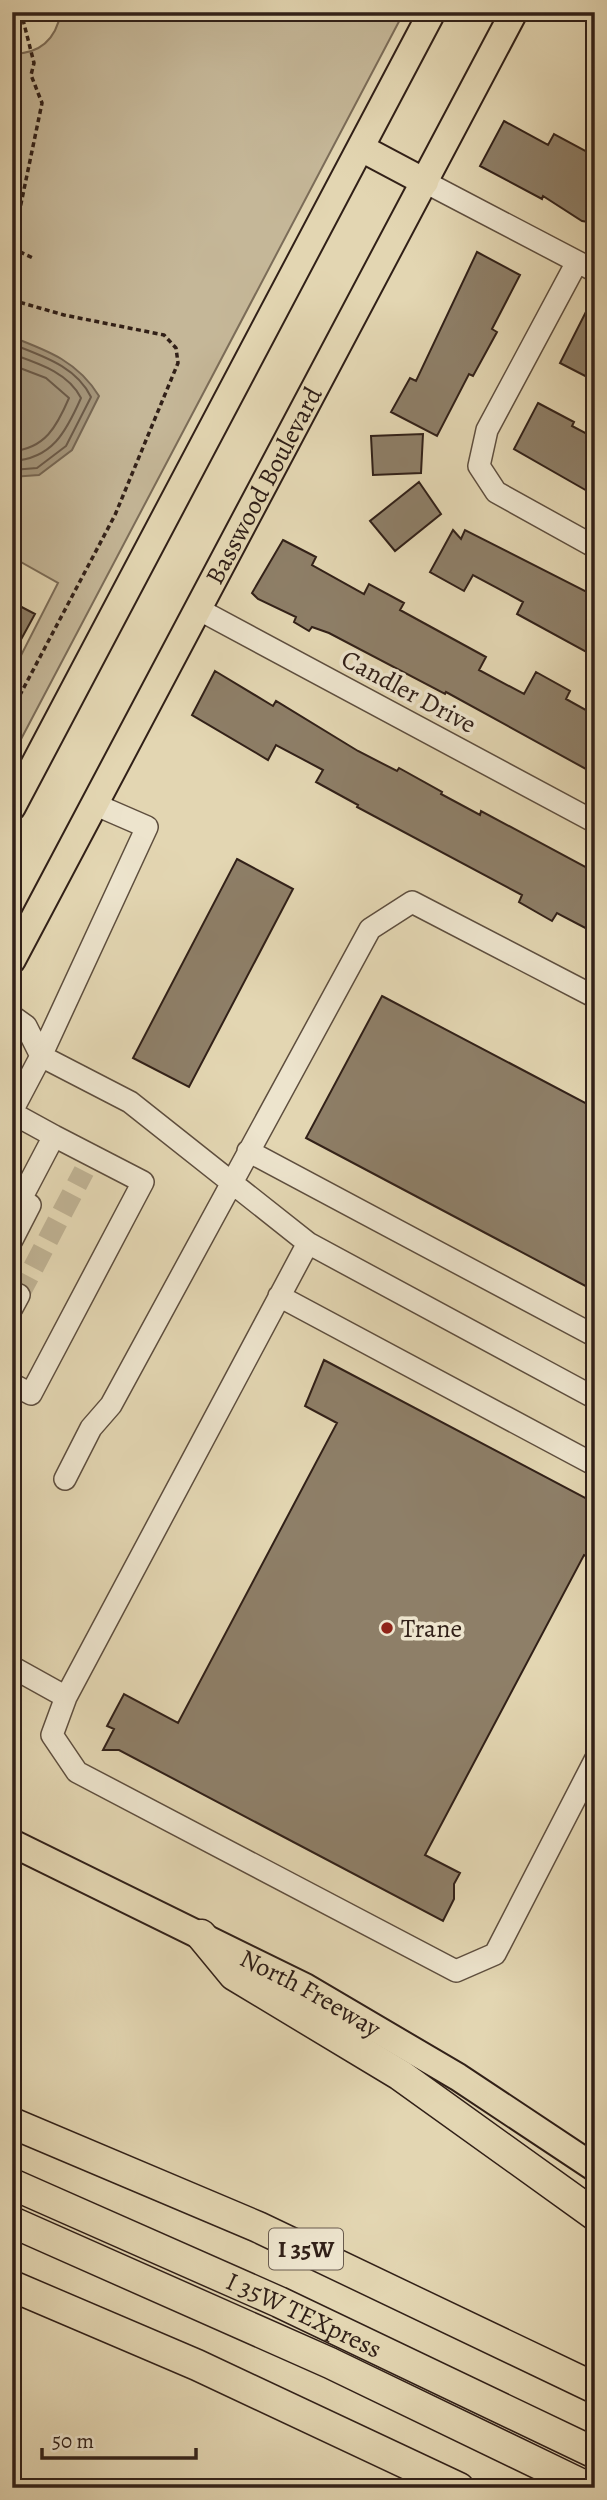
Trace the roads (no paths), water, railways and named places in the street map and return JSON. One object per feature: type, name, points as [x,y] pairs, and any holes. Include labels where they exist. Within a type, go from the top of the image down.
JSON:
[{"type":"highway","points":[[201,1935],[234,1975],[400,2075],[595,2215]]},
{"type":"highway","name":"I 35W","points":[[12,2123],[258,2227],[595,2388]]},
{"type":"highway","name":"I 35W TEXpress","points":[[12,2184],[279,2302],[595,2453]]},
{"type":"highway","name":"I 35W TEXpress","points":[[12,2222],[330,2362],[589,2488]]},
{"type":"highway","points":[[12,2286],[197,2365],[459,2488]]},
{"type":"main road","points":[[12,807],[432,12]]},
{"type":"main road","name":"Basswood Boulevard","points":[[12,960],[514,12]]},
{"type":"main road","points":[[361,148],[425,182]]},
{"type":"main road","name":"North Freeway","points":[[12,1843],[305,1987],[412,2048],[595,2168]]},
{"type":"street","points":[[425,182],[586,266],[488,430],[479,466],[496,492],[595,547]]},
{"type":"street","name":"Candler Drive","points":[[198,609],[595,822]]},
{"type":"street","points":[[12,1384],[31,1394],[143,1182],[88,1163],[50,1143],[12,1112],[19,1081],[41,1056],[147,827],[94,804]]},
{"type":"street","points":[[65,1479],[92,1428],[111,1405],[370,929],[412,902],[595,996]]},
{"type":"street","points":[[12,1016],[26,1026],[41,1056],[130,1102],[308,1243],[595,1398]]},
{"type":"street","points":[[12,1192],[26,1166],[50,1143]]},
{"type":"street","points":[[12,1216],[50,1143]]},
{"type":"street","points":[[12,1240],[45,1176],[50,1143]]},
{"type":"street","points":[[248,1151],[595,1336]]},
{"type":"street","points":[[308,1243],[66,1697],[52,1735],[77,1772],[456,1971],[495,1954],[595,1760]]},
{"type":"street","points":[[279,1296],[595,1465]]},
{"type":"street","points":[[12,1667],[66,1697]]},
{"type":"water","points":[[12,337],[62,359],[82,374],[99,396],[72,450],[39,475],[12,477]]},
{"type":"tunnel","points":[[19,1295],[84,1171]]},
{"type":"place","name":"Trane","points":[[387,1628]]}]
